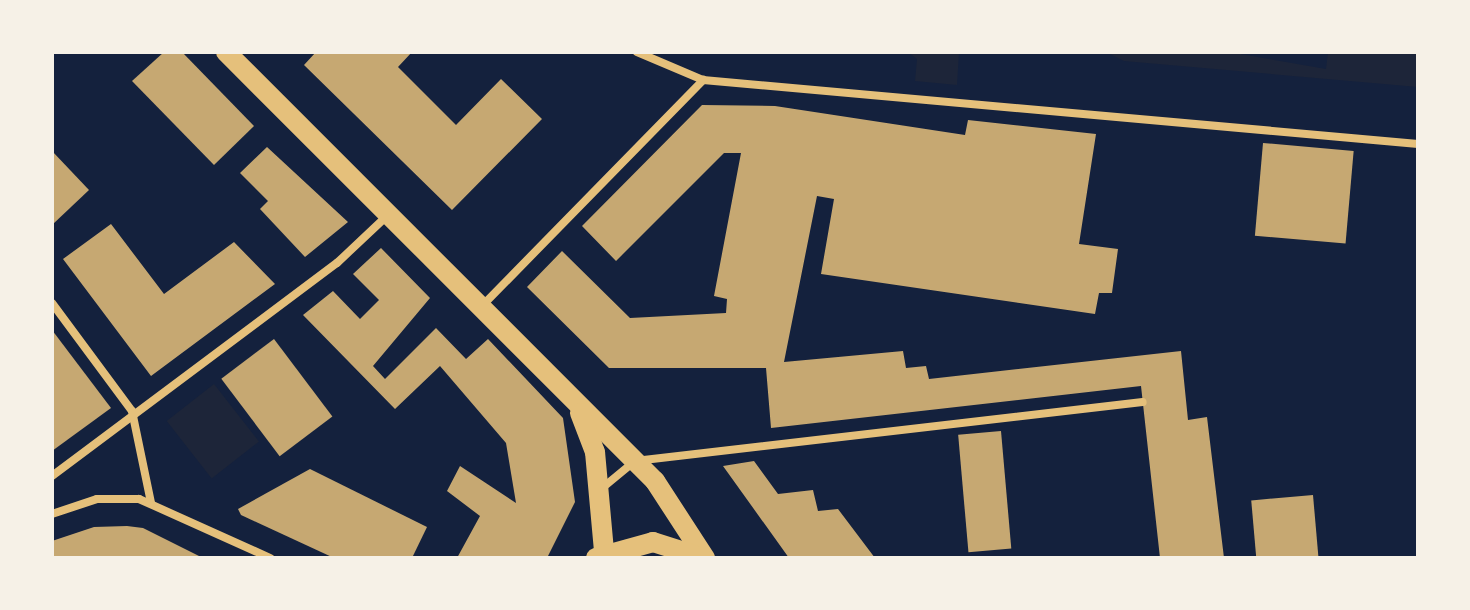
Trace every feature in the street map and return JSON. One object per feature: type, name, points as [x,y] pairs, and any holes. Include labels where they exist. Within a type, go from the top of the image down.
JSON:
[{"type":"main road","points":[[226,52],[635,461],[704,558]]},
{"type":"main road","points":[[578,406],[601,489],[600,554],[653,542],[704,558]]},
{"type":"street","points":[[637,52],[703,80],[1418,144]]},
{"type":"street","points":[[480,308],[703,80]]},
{"type":"street","points":[[52,476],[132,411],[337,263],[388,215]]},
{"type":"street","points":[[52,303],[132,411],[151,503]]},
{"type":"street","points":[[601,489],[635,461],[1143,402]]},
{"type":"street","points":[[52,514],[97,499],[151,503],[270,558]]},
{"type":"shaded area","points":[[908,52],[959,52],[957,85],[915,81],[917,59]]},
{"type":"shaded area","points":[[1106,52],[1229,52],[1326,69],[1328,52],[1418,52],[1418,87],[1124,61]]},
{"type":"shaded area","points":[[214,384],[259,442],[212,478],[167,421]]},
{"type":"building","points":[[164,52],[182,52],[254,126],[214,165],[132,81]]},
{"type":"building","points":[[316,52],[412,52],[398,67],[456,125],[501,79],[542,119],[452,210],[304,65]]},
{"type":"building","points":[[702,105],[775,106],[965,135],[968,120],[1096,134],[1079,244],[1118,249],[1112,293],[1099,293],[1095,314],[821,274],[834,199],[817,196],[784,362],[903,351],[906,368],[926,366],[929,379],[1181,351],[1188,420],[1207,417],[1224,558],[1160,558],[1141,386],[771,428],[766,368],[609,368],[527,287],[562,251],[630,318],[726,313],[727,299],[714,296],[741,153],[724,153],[616,261],[582,226]]},
{"type":"building","points":[[1263,143],[1354,151],[1346,244],[1255,236]]},
{"type":"building","points":[[267,147],[348,222],[305,257],[260,209],[268,201],[240,173]]},
{"type":"building","points":[[52,151],[89,190],[52,225]]},
{"type":"building","points":[[111,224],[164,294],[234,242],[275,284],[151,376],[63,259]]},
{"type":"building","points":[[381,248],[430,298],[373,366],[385,379],[436,328],[466,359],[488,339],[563,418],[575,502],[547,558],[457,558],[480,516],[447,491],[460,466],[516,503],[506,443],[440,366],[395,409],[303,315],[333,291],[360,319],[379,300],[353,274]]},
{"type":"building","points":[[52,330],[111,408],[52,451]]},
{"type":"building","points":[[274,339],[332,416],[280,456],[221,379]]},
{"type":"building","points":[[1001,431],[1011,549],[968,552],[958,435]]},
{"type":"building","points":[[754,461],[778,494],[813,490],[818,511],[838,509],[875,558],[789,558],[723,466]]},
{"type":"building","points":[[310,469],[427,527],[412,558],[334,558],[241,515],[238,509]]},
{"type":"building","points":[[1313,495],[1318,558],[1256,558],[1251,500]]},
{"type":"building","points":[[94,527],[143,528],[203,558],[52,558],[52,541]]}]
